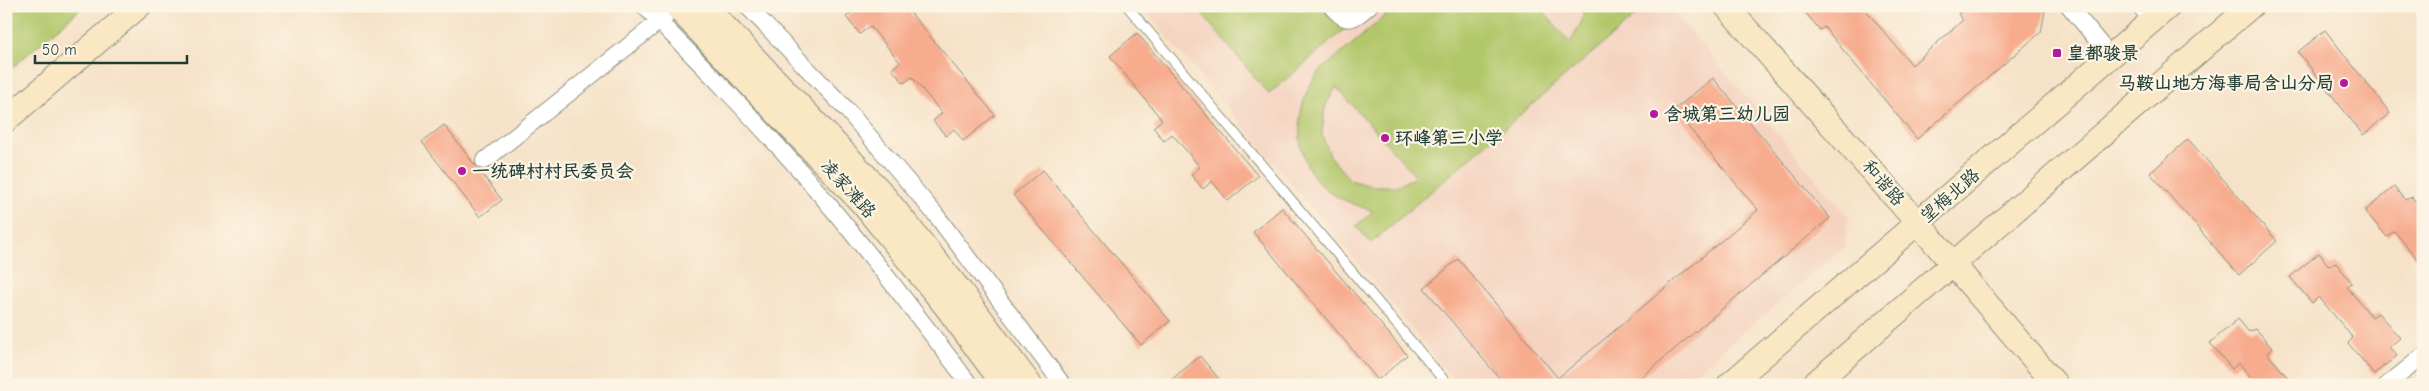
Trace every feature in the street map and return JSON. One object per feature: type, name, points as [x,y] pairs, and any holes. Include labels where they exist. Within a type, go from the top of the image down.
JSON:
[{"type":"main road","points":[[6,120],[139,6]]},
{"type":"main road","name":"凌家滩路","points":[[706,6],[879,190],[962,292],[1030,385]]},
{"type":"main road","name":"和谐路","points":[[1726,6],[1918,223],[2056,385]]},
{"type":"main road","points":[[1813,385],[2251,6]]},
{"type":"main road","name":"凌家滩路","points":[[677,7],[863,204],[945,305],[1004,385]]},
{"type":"main road","name":"望梅北路","points":[[1729,385],[2111,57],[2154,11]]},
{"type":"street","points":[[644,6],[721,85],[802,174],[863,247],[970,385]]},
{"type":"street","points":[[747,6],[847,110],[929,208],[1063,385]]},
{"type":"street","points":[[1331,6],[1340,17],[1348,20],[1356,17],[1369,6]]},
{"type":"street","points":[[2069,6],[2111,57]]},
{"type":"street","points":[[484,161],[677,7]]},
{"type":"street","points":[[2387,385],[2423,356]]},
{"type":"lane","points":[[1127,6],[1448,385]]},
{"type":"path","points":[[6,21],[17,6]]},
{"type":"shaded area","name":"含城第三幼儿园","points":[[1141,6],[1669,6],[1848,217],[1845,247],[1681,385],[1457,385],[1360,265]]},
{"type":"green space","points":[[6,6],[84,6],[6,73]]},
{"type":"green space","points":[[1195,6],[1325,6],[1345,29],[1269,94]]},
{"type":"green space","points":[[1396,6],[1539,6],[1570,43],[1582,21],[1584,6],[1607,6],[1607,10],[1611,6],[1635,6],[1640,12],[1371,243],[1356,226],[1373,211],[1336,196],[1314,177],[1302,150],[1300,119],[1308,90],[1317,74]],"holes":[[[1336,87],[1416,176],[1395,186],[1372,186],[1350,180],[1331,158],[1322,135],[1325,107]]]},
{"type":"building","points":[[859,6],[905,6],[995,115],[963,141],[954,129],[946,136],[933,121],[942,113],[912,77],[904,83],[892,69],[900,62],[870,26],[860,34],[846,17]]},
{"type":"building","points":[[1800,6],[1862,6],[1912,65],[1963,20],[1958,14],[1967,6],[2046,6],[2041,32],[1917,139],[1824,27],[1820,30]]},
{"type":"building","name":"马鞍山地方海事局含山分局","points":[[2325,30],[2390,113],[2363,135],[2298,52]]},
{"type":"building","points":[[1137,33],[1258,176],[1228,201],[1212,181],[1203,189],[1191,175],[1200,167],[1172,134],[1164,141],[1153,127],[1162,120],[1110,56]]},
{"type":"building","points":[[1713,78],[1830,218],[1632,385],[1505,385],[1424,288],[1458,259],[1558,378],[1758,210],[1674,110]]},
{"type":"building","name":"一统碑村村民委员会","points":[[444,125],[502,200],[480,217],[422,142]]},
{"type":"building","points":[[2188,139],[2277,241],[2239,275],[2150,173]]},
{"type":"building","points":[[1043,170],[1170,321],[1141,345],[1013,195]]},
{"type":"building","points":[[2394,187],[2405,200],[2412,197],[2423,211],[2423,266],[2394,231],[2387,237],[2365,211]]},
{"type":"building","points":[[1282,208],[1407,355],[1378,380],[1253,232]]},
{"type":"building","points":[[2319,253],[2329,266],[2336,263],[2352,283],[2347,287],[2372,317],[2378,313],[2400,338],[2389,347],[2397,356],[2374,374],[2348,343],[2353,338],[2319,297],[2312,303],[2290,277]]},
{"type":"building","points":[[2238,319],[2249,332],[2256,329],[2272,348],[2267,353],[2294,385],[2257,385],[2239,363],[2232,369],[2210,343]]},
{"type":"building","points":[[1200,356],[1224,385],[1165,385]]},
{"type":"place","name":"皇都骏景","points":[[2057,53]]},
{"type":"place","name":"马鞍山地方海事局含山分局","points":[[2344,83]]},
{"type":"place","name":"含城第三幼儿园","points":[[1654,114]]},
{"type":"place","name":"环峰第三小学","points":[[1385,138]]},
{"type":"place","name":"一统碑村村民委员会","points":[[462,171]]}]
